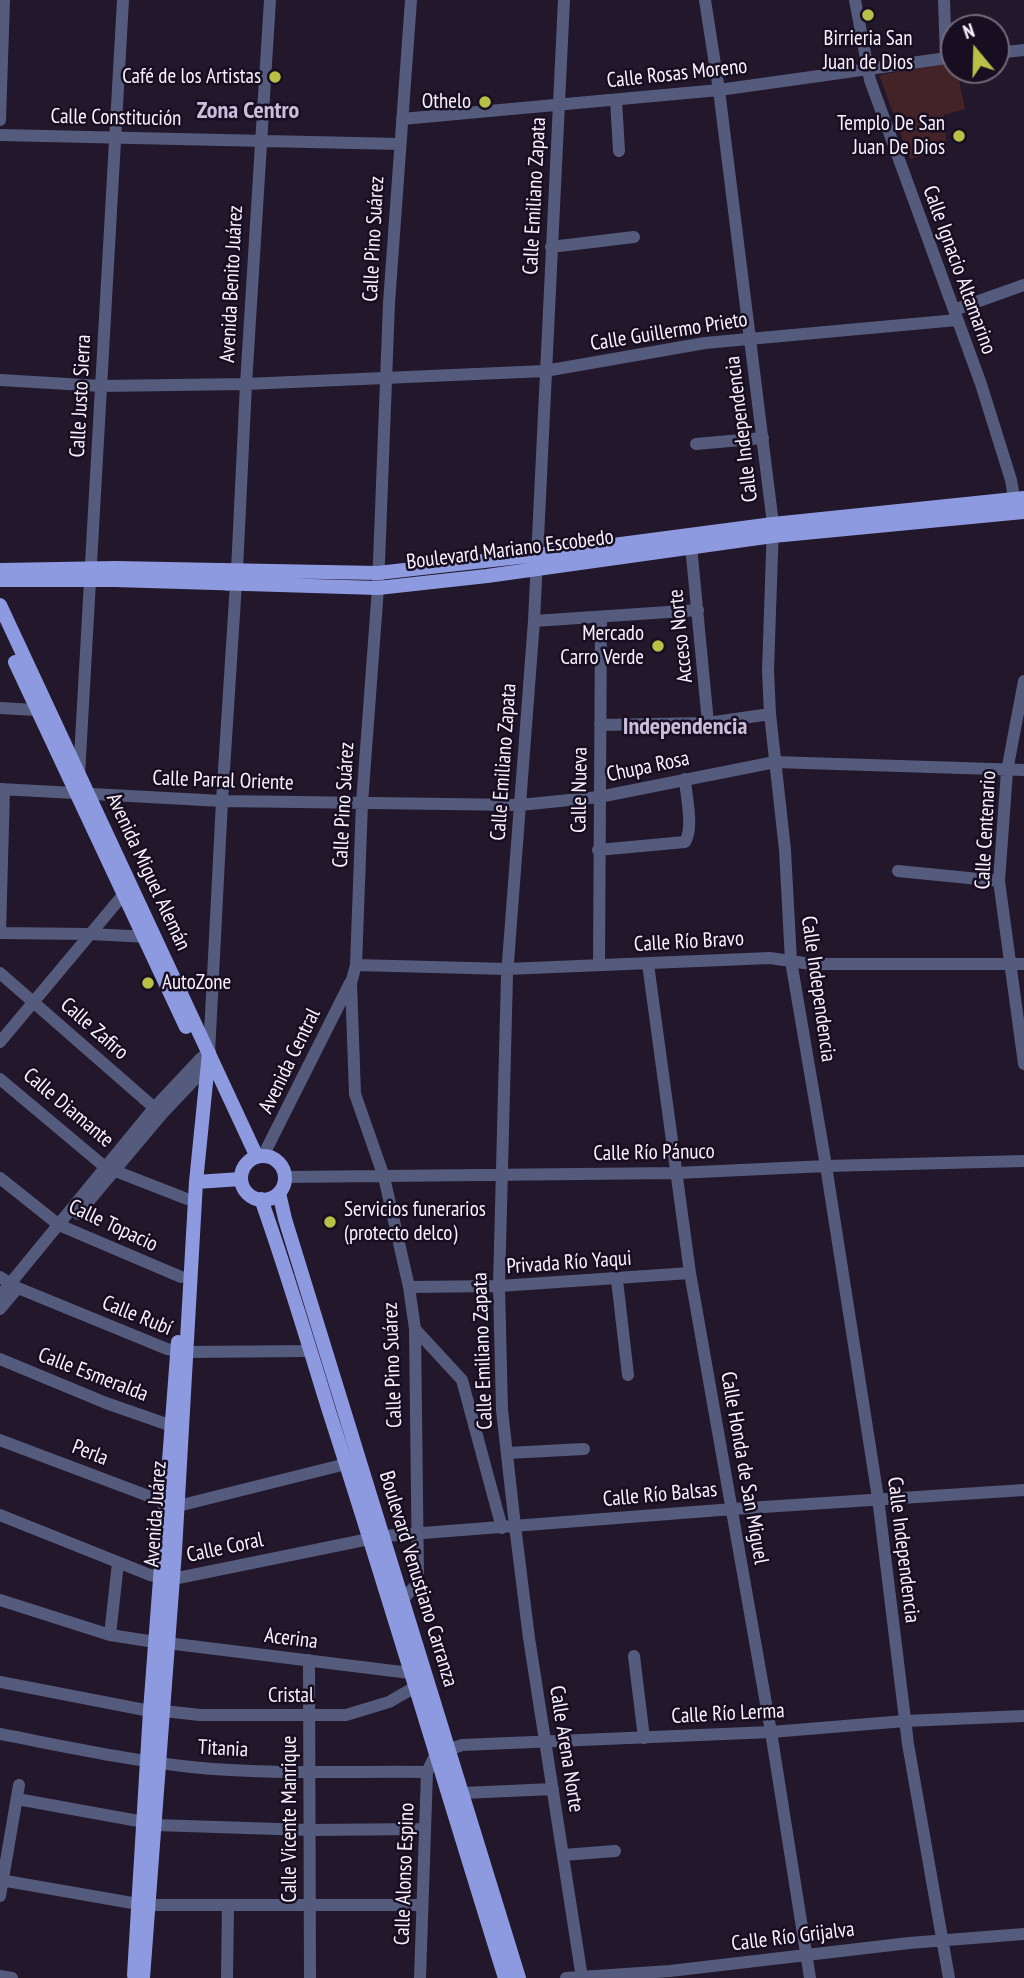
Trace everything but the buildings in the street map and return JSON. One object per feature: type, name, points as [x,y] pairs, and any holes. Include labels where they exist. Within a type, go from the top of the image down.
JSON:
[{"type":"main road","name":"Boulevard Mariano Escobedo","points":[[233,575],[378,588],[537,562],[773,530],[1020,505]]},
{"type":"main road","name":"Boulevard Mariano Escobedo","points":[[0,568],[111,574],[378,572],[537,562],[691,546],[773,530]]},
{"type":"main road","name":"Boulevard Mariano Escobedo","points":[[0,579],[111,574]]},
{"type":"main road","name":"Avenida Miguel Alemán","points":[[0,605],[79,774],[83,794]]},
{"type":"main road","name":"Avenida Miguel Alemán","points":[[0,627],[36,710],[83,794],[206,1065],[256,1158]]},
{"type":"main road","points":[[64,744],[73,747],[82,744]]},
{"type":"main road","name":"Avenida Juárez","points":[[173,1505],[173,1426],[206,1065]]},
{"type":"main road","name":"Avenida Juárez","points":[[134,1978],[150,1823],[173,1505],[181,1352],[181,1277],[187,1199],[206,1065]]},
{"type":"main road","points":[[270,1157],[281,1165],[285,1177],[279,1193],[261,1199],[247,1193],[241,1179],[243,1168],[256,1158],[270,1157]]},
{"type":"main road","points":[[196,1182],[241,1179]]},
{"type":"main road","name":"Boulevard Venustiano Carranza","points":[[279,1193],[377,1537],[410,1673],[442,1752],[463,1793],[519,1978]]},
{"type":"main road","name":"Boulevard Venustiano Carranza","points":[[261,1199],[346,1464],[403,1599],[442,1752],[505,1978]]},
{"type":"main road","name":"Avenida Juárez","points":[[143,1904],[143,1978]]},
{"type":"street","points":[[0,120],[4,0]]},
{"type":"street","name":"Calle Justo Sierra","points":[[79,774],[123,0]]},
{"type":"street","name":"Avenida Benito Juárez","points":[[206,1065],[233,575],[270,0]]},
{"type":"street","name":"Calle Pino Suárez","points":[[403,1599],[418,1579],[415,1329],[409,1287],[384,1177],[355,1094],[351,983],[356,965],[362,803],[378,588],[399,144],[411,0]]},
{"type":"street","name":"Calle Emiliano Zapata","points":[[509,1527],[507,1453],[502,1410],[499,1286],[507,970],[534,621],[564,0]]},
{"type":"street","name":"Calle Independencia","points":[[705,0],[751,339],[773,530],[768,637],[770,714],[785,850],[791,961],[878,1498],[905,1721],[949,1978]]},
{"type":"street","name":"Calle Ignacio Altamarino","points":[[855,0],[867,70],[981,384],[1020,505]]},
{"type":"street","name":"Calle Rosas Moreno","points":[[402,119],[719,90],[940,59]]},
{"type":"street","points":[[616,100],[619,151]]},
{"type":"street","name":"Calle Constitución","points":[[0,135],[399,144]]},
{"type":"street","points":[[551,247],[634,237]]},
{"type":"street","name":"Calle Guillermo Prieto","points":[[0,380],[101,386],[246,384],[545,371],[680,346],[955,315],[1024,285]]},
{"type":"street","points":[[696,444],[763,438]]},
{"type":"street","name":"Acceso Norte","points":[[691,546],[709,723]]},
{"type":"street","points":[[0,568],[92,565],[111,574]]},
{"type":"street","points":[[0,586],[91,584],[111,574]]},
{"type":"street","points":[[534,621],[698,610]]},
{"type":"street","name":"Calle Nueva","points":[[599,965],[601,617]]},
{"type":"street","name":"Calle Centenario","points":[[1024,681],[1007,771],[999,881],[1005,937],[1018,964],[1024,1064]]},
{"type":"street","points":[[0,708],[36,710]]},
{"type":"street","points":[[600,725],[709,723],[770,714]]},
{"type":"street","name":"Chupa Rosa","points":[[362,803],[520,805],[599,797],[775,762],[1024,771]]},
{"type":"street","points":[[598,850],[685,842],[688,835],[685,779]]},
{"type":"street","points":[[2,789],[0,933],[150,938]]},
{"type":"street","name":"Calle Parral Oriente","points":[[2,789],[222,801],[362,803]]},
{"type":"street","points":[[898,871],[999,881]]},
{"type":"street","points":[[0,1042],[127,890]]},
{"type":"street","name":"Calle Río Bravo","points":[[356,965],[507,970],[770,958],[811,964],[1018,964]]},
{"type":"street","name":"Calle Honda de San Miguel","points":[[648,964],[690,1273],[772,1732],[810,1978]]},
{"type":"street","name":"Calle Zafiro","points":[[0,973],[158,1111]]},
{"type":"street","name":"Avenida Central","points":[[256,1158],[351,983]]},
{"type":"street","points":[[0,1296],[62,1227],[158,1111],[206,1065]]},
{"type":"street","points":[[158,1111],[206,1065]]},
{"type":"street","name":"Calle Diamante","points":[[0,1079],[109,1169],[187,1199]]},
{"type":"street","name":"Calle Río Pánuco","points":[[285,1177],[677,1173],[1024,1161]]},
{"type":"street","name":"Calle Topacio","points":[[0,1178],[62,1227],[181,1277]]},
{"type":"street","name":"Privada Río Yaqui","points":[[409,1287],[499,1286],[690,1273]]},
{"type":"street","points":[[617,1280],[628,1374]]},
{"type":"street","points":[[0,1309],[9,1283]]},
{"type":"street","name":"Calle Rubí","points":[[9,1283],[150,1343],[181,1352],[310,1351]]},
{"type":"street","name":"Calle Arena Norte","points":[[415,1329],[462,1380],[509,1527],[547,1741],[582,1977]]},
{"type":"street","name":"Calle Esmeralda","points":[[0,1359],[106,1403],[173,1426]]},
{"type":"street","name":"Perla","points":[[0,1440],[173,1505]]},
{"type":"street","points":[[507,1453],[584,1449]]},
{"type":"street","points":[[173,1505],[346,1464]]},
{"type":"street","name":"Calle Río Balsas","points":[[377,1537],[733,1508],[1024,1490]]},
{"type":"street","name":"Calle Coral","points":[[0,1515],[118,1563],[167,1578],[377,1537]]},
{"type":"street","points":[[110,1635],[118,1563]]},
{"type":"street","name":"Acerina","points":[[0,1600],[110,1635],[410,1673]]},
{"type":"street","points":[[634,1656],[644,1738]]},
{"type":"street","name":"Calle Vicente Manrique","points":[[309,1660],[310,1978]]},
{"type":"street","name":"Cristal","points":[[0,1682],[157,1711],[200,1715],[309,1716],[360,1712],[389,1702],[415,1687]]},
{"type":"street","name":"Calle Río Lerma","points":[[442,1752],[463,1745],[772,1732],[905,1721],[1024,1716]]},
{"type":"street","name":"Titania","points":[[0,1734],[154,1762],[212,1769],[427,1772]]},
{"type":"street","points":[[427,1772],[442,1752]]},
{"type":"street","name":"Calle Alonso Espino","points":[[420,1978],[427,1772]]},
{"type":"street","points":[[0,1896],[19,1784]]},
{"type":"street","points":[[463,1793],[553,1789]]},
{"type":"street","points":[[17,1799],[150,1823],[309,1830],[425,1829]]},
{"type":"street","points":[[563,1855],[615,1851]]},
{"type":"street","points":[[1,1880],[143,1904],[422,1905]]},
{"type":"street","points":[[227,1978],[228,1905]]},
{"type":"street","name":"Calle Río Grijalva","points":[[566,1978],[670,1971],[942,1940],[1024,1934]]},
{"type":"street","points":[[0,1976],[12,1978]]},
{"type":"shaded area","points":[[940,64],[940,84],[960,84],[965,109],[944,115],[947,151],[910,159],[879,75]]},
{"type":"place","name":"Birrieria San Juan de Dios","points":[[868,15]]},
{"type":"place","name":"Café de los Artistas","points":[[275,77]]},
{"type":"place","name":"Othelo","points":[[485,102]]},
{"type":"place","name":"Templo De San Juan De Dios","points":[[959,136]]},
{"type":"place","name":"Mercado Carro Verde","points":[[658,646]]},
{"type":"place","name":"AutoZone","points":[[148,983]]},
{"type":"place","name":"Servicios funerarios (protecto delco)","points":[[330,1222]]},
{"type":"district","name":"Zona Centro","points":[[248,111]]},
{"type":"district","name":"Independencia","points":[[685,727]]}]
